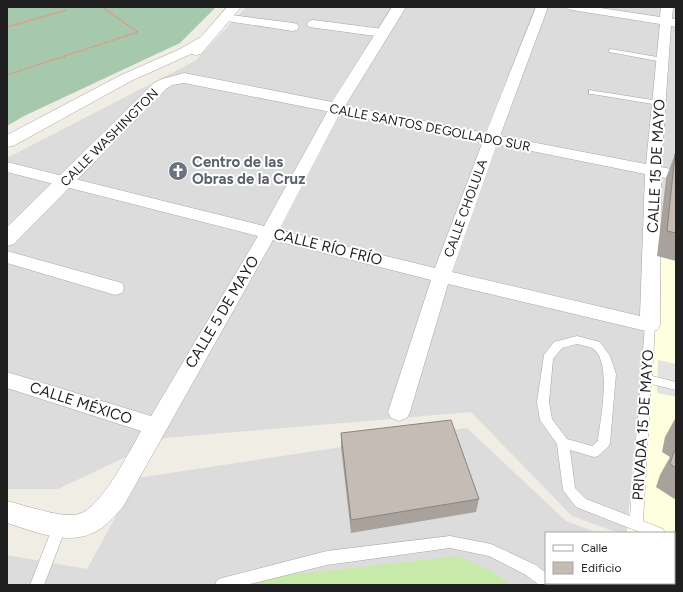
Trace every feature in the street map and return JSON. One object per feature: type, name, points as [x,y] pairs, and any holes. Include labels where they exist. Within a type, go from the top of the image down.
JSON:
[{"type":"street","points":[[184,78],[178,73],[179,71],[204,40],[234,7]]},
{"type":"street","name":"CALLE 5 DE MAYO","points":[[7,512],[60,525],[76,527],[95,518],[114,499],[154,426],[269,232],[336,108],[399,7]]},
{"type":"street","name":"CALLE CHOLULA","points":[[399,412],[440,276],[542,7]]},
{"type":"street","points":[[572,7],[670,17]]},
{"type":"street","name":"CALLE 15 DE MAYO","points":[[650,324],[653,170],[663,60],[670,17]]},
{"type":"street","points":[[224,18],[293,27]]},
{"type":"street","points":[[313,24],[383,33]]},
{"type":"street","points":[[7,142],[141,70],[183,53],[204,40]]},
{"type":"street","points":[[141,70],[158,76],[160,86]]},
{"type":"street","name":"CALLE SANTOS DEGOLLADO SUR","points":[[184,78],[676,175]]},
{"type":"street","name":"CALLE WASHINGTON","points":[[7,239],[160,86],[167,82],[184,78]]},
{"type":"street","name":"CALLE RÍO FRÍO","points":[[7,167],[64,183],[269,232],[440,276],[650,324]]},
{"type":"street","points":[[7,257],[115,288]]},
{"type":"street","name":"CALLE MÉXICO","points":[[7,380],[154,426]]},
{"type":"lane","points":[[611,51],[663,60]]},
{"type":"lane","points":[[592,92],[659,104]]},
{"type":"lane","name":"PRIVADA 15 DE MAYO","points":[[636,525],[650,324]]},
{"type":"lane","points":[[563,443],[594,452],[604,443],[610,374],[605,356],[596,345],[578,340],[558,346],[548,358],[543,402],[546,420],[563,443],[568,490],[581,503],[655,532]]},
{"type":"lane","points":[[647,379],[676,386]]},
{"type":"lane","points":[[37,585],[60,525]]},
{"type":"lane","points":[[222,585],[272,570],[327,558],[450,542],[491,550],[530,570],[545,581]]},
{"type":"path","points":[[7,74],[138,32],[102,7]]},
{"type":"path","points":[[7,27],[66,10]]},
{"type":"shaded area","points":[[7,7],[216,7],[180,43],[24,116],[7,126]]},
{"type":"shaded area","points":[[246,7],[676,7],[676,554],[675,532],[616,532],[572,516],[471,412],[166,438],[58,489],[7,489],[7,158],[195,61]]},
{"type":"shaded area","points":[[666,178],[676,180],[676,549],[675,532],[627,532],[635,441]]},
{"type":"shaded area","points":[[658,360],[676,364],[676,397],[657,393]]},
{"type":"shaded area","points":[[467,428],[566,521],[595,532],[545,532],[545,584],[675,584],[676,561],[676,585],[7,585],[7,555],[87,569],[137,478]]},
{"type":"green space","points":[[458,556],[496,573],[510,585],[245,585],[271,577]]},
{"type":"building","points":[[676,154],[676,233],[667,231]]},
{"type":"building","points":[[451,420],[479,499],[351,520],[341,433]]},
{"type":"building","points":[[674,451],[676,451],[676,468],[670,464]]},
{"type":"place","name":"Centro de las Obras de la Cruz","points":[[178,171]]}]
